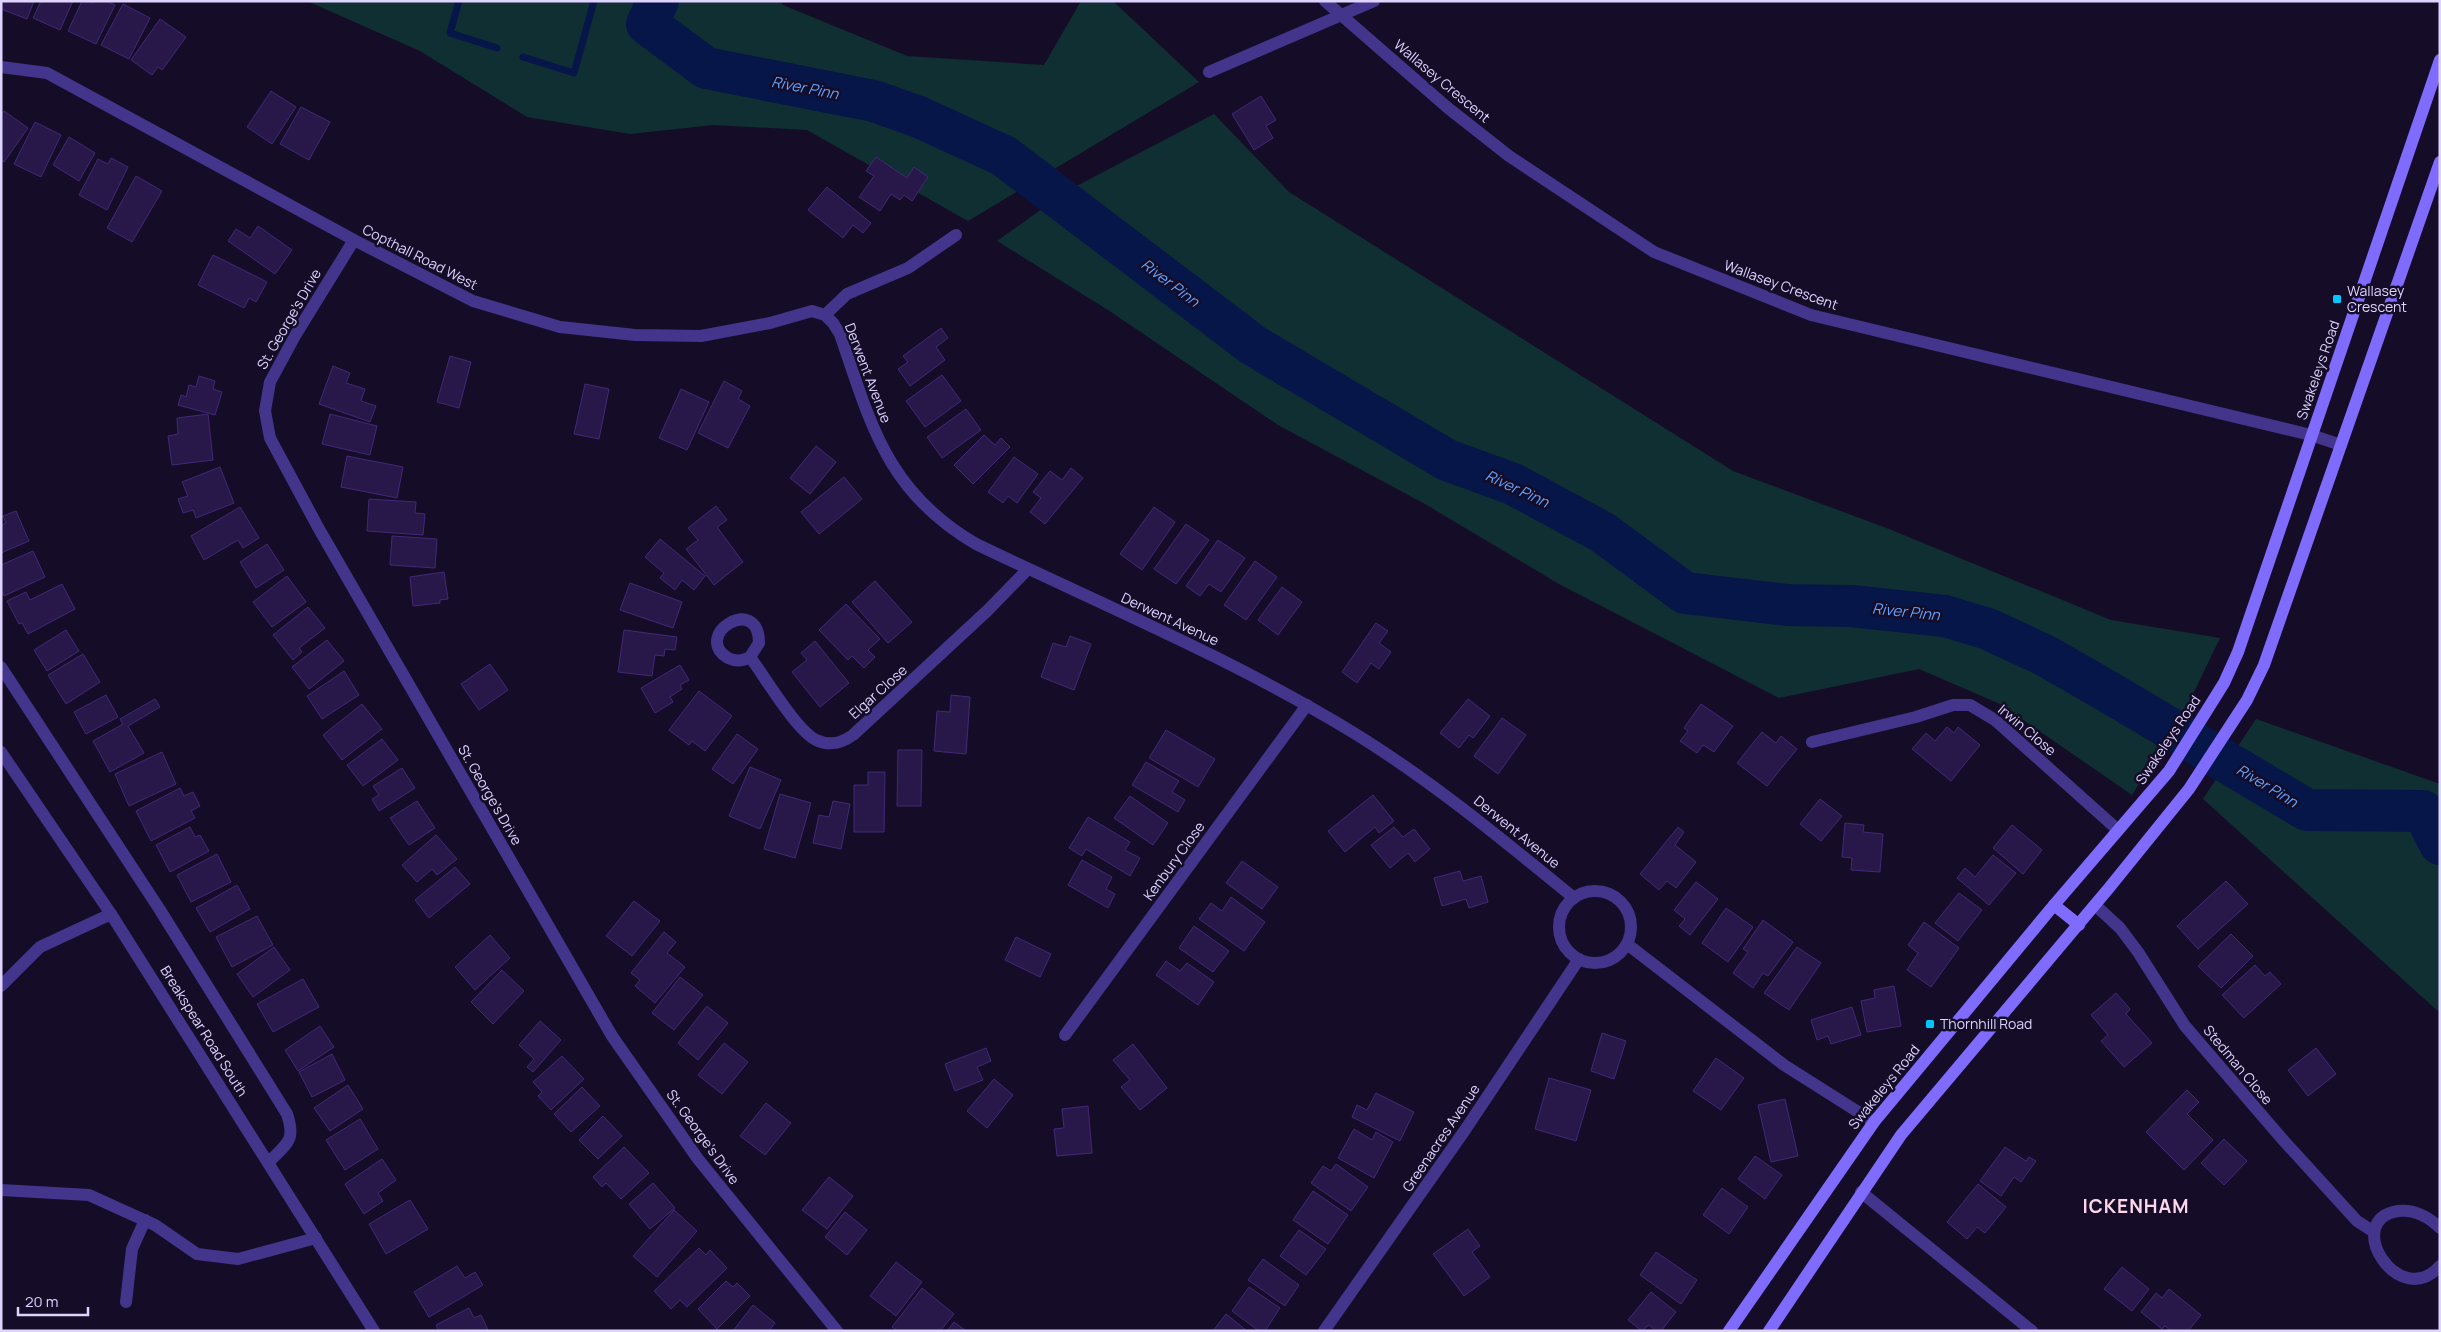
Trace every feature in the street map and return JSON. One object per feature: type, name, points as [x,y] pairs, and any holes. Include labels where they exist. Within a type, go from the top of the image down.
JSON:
[{"type":"main road","name":"Swakeleys Road","points":[[1729,1331],[1874,1122],[2054,905],[2169,771],[2224,683],[2238,652],[2440,60]]},
{"type":"main road","points":[[1769,1331],[1901,1135],[2079,925],[2189,789],[2235,719],[2264,665],[2440,162]]},
{"type":"main road","points":[[2054,905],[2079,925]]},
{"type":"street","name":"Wallasey Crescent","points":[[1325,1],[1448,108],[1509,156],[1654,252],[1811,315],[2312,435],[2341,444]]},
{"type":"street","points":[[1209,72],[1374,1]]},
{"type":"street","name":"Copthall Road West","points":[[1,67],[47,73],[354,240],[473,301],[560,327],[635,335],[702,336],[770,323],[812,311],[825,315]]},
{"type":"street","points":[[825,315],[847,294],[908,268],[956,235]]},
{"type":"street","name":"St. George's Drive","points":[[354,240],[296,334],[270,382],[265,411],[270,438],[324,538],[612,1036],[698,1159],[837,1331]]},
{"type":"street","name":"Derwent Avenue","points":[[825,315],[840,334],[884,452],[909,490],[925,507],[958,533],[1028,569],[1220,658],[1355,733],[1459,804],[1574,898]]},
{"type":"street","name":"Elgar Close","points":[[750,657],[809,735],[824,743],[840,742],[853,735],[912,681],[987,611],[1028,569]]},
{"type":"street","points":[[1,667],[160,910],[287,1114],[292,1131],[288,1142],[269,1162]]},
{"type":"street","name":"Kenbury Close","points":[[1065,1035],[1307,705]]},
{"type":"street","name":"Irwin Close","points":[[1812,742],[1916,717],[1953,705],[1970,706],[1995,720],[2118,830]]},
{"type":"street","name":"Breakspear Road South","points":[[1,752],[111,914],[374,1331]]},
{"type":"street","points":[[1598,890],[1610,893],[1620,900],[1628,910],[1631,922],[1627,944],[1620,954],[1609,960],[1596,963],[1579,959],[1570,953],[1563,943],[1559,931],[1560,918],[1565,907],[1574,898],[1585,892],[1598,890]]},
{"type":"street","name":"Stedman Close","points":[[2095,905],[2120,928],[2150,968],[2185,1026],[2284,1142],[2357,1221],[2374,1232]]},
{"type":"street","points":[[1,986],[40,947],[111,914]]},
{"type":"street","points":[[1627,944],[1784,1065],[1874,1122]]},
{"type":"street","name":"Greenacres Avenue","points":[[1324,1331],[1465,1130],[1579,959]]},
{"type":"street","points":[[1,1190],[89,1195],[145,1220],[197,1254],[238,1259],[316,1238]]},
{"type":"street","points":[[1861,1192],[2032,1331]]},
{"type":"street","points":[[2440,1228],[2420,1214],[2405,1211],[2390,1213],[2383,1218],[2374,1232],[2374,1242],[2381,1259],[2406,1278],[2421,1278],[2440,1266]]},
{"type":"street","points":[[126,1302],[132,1249],[145,1220]]},
{"type":"green space","points":[[307,1],[780,1],[783,5],[907,56],[1044,65],[1081,1],[1113,1],[1199,82],[968,221],[807,130],[713,125],[630,134],[527,117],[420,51]]},
{"type":"green space","points":[[1214,114],[1289,192],[1733,471],[1889,529],[2111,620],[2220,638],[2182,717],[2132,795],[2000,704],[1919,669],[1779,698],[1559,584],[1425,504],[1278,425],[1108,310],[997,241],[1067,191]]},
{"type":"green space","points":[[2256,719],[2440,784],[2440,1013],[2203,799]]},
{"type":"building","points":[[1,1],[34,1],[27,19],[1,9]]},
{"type":"building","points":[[41,1],[73,1],[60,30],[33,18]]},
{"type":"building","points":[[82,1],[94,3],[95,1],[106,1],[115,5],[96,44],[68,31]]},
{"type":"building","points":[[123,4],[150,18],[129,59],[101,45]]},
{"type":"building","points":[[160,19],[186,37],[162,70],[158,67],[152,75],[131,60]]},
{"type":"building","points":[[271,91],[296,107],[272,144],[247,127]]},
{"type":"building","points":[[1261,96],[1276,120],[1266,126],[1273,138],[1254,150],[1232,114]]},
{"type":"building","points":[[301,107],[330,122],[309,160],[280,144]]},
{"type":"building","points":[[4,111],[28,128],[4,162],[1,160],[1,115]]},
{"type":"building","points":[[35,122],[61,135],[41,177],[14,164]]},
{"type":"building","points":[[69,137],[95,153],[79,181],[53,165]]},
{"type":"building","points":[[876,157],[907,178],[914,167],[928,177],[912,201],[904,195],[900,200],[891,194],[880,211],[859,197],[874,176],[866,171]]},
{"type":"building","points":[[111,158],[128,167],[107,210],[79,195],[98,159],[108,164]]},
{"type":"building","points":[[136,176],[162,191],[132,242],[107,228]]},
{"type":"building","points":[[827,187],[871,223],[863,233],[853,225],[843,238],[808,210]]},
{"type":"building","points":[[258,226],[292,250],[275,274],[228,241],[236,229],[250,238]]},
{"type":"building","points":[[213,255],[267,282],[256,302],[249,298],[244,308],[198,285]]},
{"type":"building","points":[[941,328],[948,338],[936,347],[945,360],[910,386],[898,369],[908,362],[903,356]]},
{"type":"building","points":[[450,356],[471,362],[459,408],[437,402]]},
{"type":"building","points":[[333,366],[350,373],[346,383],[365,389],[361,401],[376,406],[370,422],[319,404]]},
{"type":"building","points":[[942,375],[961,401],[925,427],[906,401]]},
{"type":"building","points":[[199,376],[215,381],[213,389],[222,392],[215,415],[178,405],[181,395],[186,397],[189,385],[196,387]]},
{"type":"building","points":[[724,381],[742,391],[738,399],[750,406],[728,448],[698,433]]},
{"type":"building","points":[[585,384],[609,389],[599,439],[574,434]]},
{"type":"building","points":[[681,389],[709,402],[687,450],[659,438]]},
{"type":"building","points":[[966,409],[981,430],[942,458],[927,437]]},
{"type":"building","points":[[208,414],[213,460],[172,465],[168,436],[178,434],[177,418]]},
{"type":"building","points":[[330,414],[377,426],[370,455],[322,444]]},
{"type":"building","points":[[984,435],[995,445],[1001,438],[1010,447],[973,484],[954,465]]},
{"type":"building","points":[[816,446],[836,462],[810,494],[790,478]]},
{"type":"building","points":[[347,456],[403,467],[397,498],[341,487]]},
{"type":"building","points":[[1014,457],[1038,474],[1017,503],[1008,496],[1003,503],[988,492]]},
{"type":"building","points":[[220,467],[234,503],[196,518],[193,510],[183,513],[178,499],[188,496],[182,482]]},
{"type":"building","points":[[1071,468],[1083,478],[1045,524],[1030,512],[1041,498],[1033,492],[1050,471],[1062,480]]},
{"type":"building","points":[[844,477],[862,499],[819,534],[801,512]]},
{"type":"building","points":[[369,499],[416,502],[415,513],[425,514],[423,535],[367,531]]},
{"type":"building","points":[[716,506],[727,520],[717,527],[743,562],[714,585],[686,549],[698,540],[688,528]]},
{"type":"building","points":[[240,507],[259,538],[243,548],[238,540],[204,560],[191,536]]},
{"type":"building","points":[[1154,507],[1175,522],[1142,570],[1120,554]]},
{"type":"building","points":[[16,511],[29,541],[1,553],[1,525],[6,523],[3,516]]},
{"type":"building","points":[[1186,524],[1209,540],[1176,584],[1154,569]]},
{"type":"building","points":[[392,536],[437,539],[435,568],[390,565]]},
{"type":"building","points":[[660,539],[705,576],[694,590],[682,580],[675,590],[660,578],[664,573],[645,557]]},
{"type":"building","points":[[1218,540],[1245,558],[1221,592],[1209,584],[1200,596],[1186,586]]},
{"type":"building","points":[[267,544],[284,570],[256,588],[240,562]]},
{"type":"building","points":[[33,551],[45,577],[4,596],[1,590],[1,565]]},
{"type":"building","points":[[1255,561],[1277,577],[1246,620],[1224,605]]},
{"type":"building","points":[[444,572],[448,599],[440,600],[440,603],[413,606],[410,577]]},
{"type":"building","points":[[287,576],[306,602],[272,627],[253,602]]},
{"type":"building","points":[[875,581],[912,622],[888,643],[852,602]]},
{"type":"building","points":[[630,583],[682,602],[673,628],[620,610]]},
{"type":"building","points":[[62,584],[75,609],[28,634],[22,623],[19,624],[7,601],[26,592],[30,600]]},
{"type":"building","points":[[1282,587],[1302,602],[1278,635],[1258,620]]},
{"type":"building","points":[[846,604],[880,639],[868,650],[875,657],[864,668],[852,656],[848,660],[819,630]]},
{"type":"building","points":[[308,607],[325,628],[299,648],[302,652],[293,660],[273,635]]},
{"type":"building","points":[[1376,623],[1388,631],[1379,643],[1391,652],[1379,669],[1371,663],[1357,683],[1342,672]]},
{"type":"building","points":[[66,630],[79,651],[47,671],[34,650]]},
{"type":"building","points":[[624,630],[677,637],[675,650],[665,649],[664,656],[655,655],[652,676],[618,672]]},
{"type":"building","points":[[1070,636],[1091,644],[1074,690],[1041,677],[1053,643],[1066,647]]},
{"type":"building","points":[[327,640],[344,661],[309,689],[292,667]]},
{"type":"building","points":[[815,641],[849,683],[820,707],[792,672],[807,660],[801,653]]},
{"type":"building","points":[[83,654],[100,682],[66,704],[48,675]]},
{"type":"building","points":[[490,664],[508,690],[479,710],[461,684]]},
{"type":"building","points":[[680,665],[689,680],[680,685],[682,689],[670,697],[673,702],[655,713],[641,688]]},
{"type":"building","points":[[344,671],[359,695],[322,719],[307,696]]},
{"type":"building","points":[[699,691],[732,716],[705,751],[692,741],[689,745],[669,730]]},
{"type":"building","points":[[106,695],[118,717],[86,734],[74,712]]},
{"type":"building","points":[[951,695],[970,697],[966,754],[934,751],[937,711],[950,712]]},
{"type":"building","points":[[155,699],[160,707],[128,726],[144,753],[110,772],[93,741],[123,724],[120,719]]},
{"type":"building","points":[[1468,699],[1490,716],[1473,738],[1469,735],[1459,748],[1440,733]]},
{"type":"building","points":[[362,704],[382,729],[342,760],[323,735]]},
{"type":"building","points":[[1701,704],[1733,726],[1714,752],[1703,745],[1697,753],[1680,741],[1688,731],[1684,728]]},
{"type":"building","points":[[1502,718],[1526,735],[1498,774],[1474,756]]},
{"type":"building","points":[[1947,727],[1954,733],[1958,727],[1980,745],[1951,781],[1912,749],[1926,733],[1935,741]]},
{"type":"building","points":[[1166,730],[1215,759],[1198,787],[1149,758]]},
{"type":"building","points":[[1762,732],[1776,743],[1781,736],[1797,749],[1767,786],[1737,763]]},
{"type":"building","points":[[737,734],[758,749],[733,784],[712,769]]},
{"type":"building","points":[[382,739],[398,760],[363,786],[347,765]]},
{"type":"building","points":[[898,750],[922,750],[921,806],[897,806]]},
{"type":"building","points":[[162,752],[176,784],[129,806],[115,774]]},
{"type":"building","points":[[1146,762],[1179,781],[1172,792],[1185,800],[1178,812],[1132,785]]},
{"type":"building","points":[[750,767],[781,780],[760,829],[729,816]]},
{"type":"building","points":[[402,768],[415,788],[379,811],[372,799],[379,795],[373,786]]},
{"type":"building","points":[[868,772],[885,772],[884,832],[854,832],[854,785],[868,785]]},
{"type":"building","points":[[180,788],[184,796],[193,792],[200,806],[191,811],[195,818],[151,841],[136,811]]},
{"type":"building","points":[[780,794],[811,803],[795,858],[764,849]]},
{"type":"building","points":[[1373,795],[1394,821],[1379,833],[1375,827],[1345,852],[1328,831]]},
{"type":"building","points":[[1130,796],[1168,823],[1153,845],[1114,818]]},
{"type":"building","points":[[1820,799],[1842,816],[1821,841],[1800,824]]},
{"type":"building","points":[[417,801],[435,828],[409,845],[390,818]]},
{"type":"building","points":[[833,801],[850,804],[841,849],[813,843],[819,815],[829,817]]},
{"type":"building","points":[[1088,817],[1130,842],[1125,850],[1140,858],[1130,876],[1086,849],[1082,856],[1069,848]]},
{"type":"building","points":[[1845,823],[1864,825],[1863,832],[1883,834],[1880,872],[1851,870],[1852,858],[1842,857]]},
{"type":"building","points":[[2012,825],[2042,850],[2023,874],[1993,848]]},
{"type":"building","points":[[190,827],[195,837],[200,835],[209,851],[170,872],[156,845]]},
{"type":"building","points":[[1394,827],[1403,837],[1414,829],[1430,849],[1415,862],[1408,853],[1390,868],[1371,845]]},
{"type":"building","points":[[1678,827],[1684,832],[1675,845],[1696,862],[1676,888],[1667,881],[1659,890],[1640,874]]},
{"type":"building","points":[[436,835],[457,859],[437,875],[432,869],[417,882],[402,865]]},
{"type":"building","points":[[217,854],[231,882],[191,902],[177,875]]},
{"type":"building","points":[[1993,855],[2016,873],[1989,905],[1957,878],[1965,868],[1975,877]]},
{"type":"building","points":[[1082,860],[1112,877],[1106,889],[1115,894],[1108,908],[1068,885]]},
{"type":"building","points":[[1242,861],[1278,887],[1262,909],[1226,883]]},
{"type":"building","points":[[455,867],[470,884],[429,918],[415,900]]},
{"type":"building","points":[[1460,871],[1463,881],[1481,876],[1488,902],[1469,908],[1466,899],[1442,906],[1434,878]]},
{"type":"building","points":[[2226,881],[2248,904],[2198,949],[2177,926]]},
{"type":"building","points":[[1696,882],[1718,899],[1690,935],[1679,926],[1685,919],[1674,910]]},
{"type":"building","points":[[237,885],[250,909],[210,932],[196,908]]},
{"type":"building","points":[[1959,893],[1982,910],[1958,941],[1935,923]]},
{"type":"building","points":[[1231,897],[1265,922],[1244,951],[1199,919],[1211,903],[1222,911]]},
{"type":"building","points":[[634,901],[660,921],[632,956],[606,936]]},
{"type":"building","points":[[1726,908],[1753,927],[1728,962],[1702,943]]},
{"type":"building","points":[[257,916],[273,945],[232,967],[216,937]]},
{"type":"building","points":[[1763,920],[1793,942],[1768,976],[1763,973],[1753,988],[1733,973],[1748,952],[1743,949]]},
{"type":"building","points":[[1924,922],[1959,948],[1931,987],[1907,970],[1918,953],[1908,945]]},
{"type":"building","points":[[1194,926],[1229,951],[1213,972],[1179,948]]},
{"type":"building","points":[[664,932],[676,942],[667,953],[685,967],[655,1003],[635,986],[640,980],[631,973]]},
{"type":"building","points":[[2231,934],[2253,956],[2221,988],[2198,966]]},
{"type":"building","points":[[490,935],[510,958],[475,990],[455,967]]},
{"type":"building","points":[[1016,937],[1051,954],[1040,977],[1005,960]]},
{"type":"building","points":[[274,947],[290,970],[253,997],[237,974]]},
{"type":"building","points":[[1797,947],[1821,963],[1789,1010],[1764,993]]},
{"type":"building","points":[[1166,961],[1180,971],[1187,963],[1214,982],[1198,1005],[1156,975]]},
{"type":"building","points":[[2255,965],[2265,976],[2270,972],[2281,984],[2244,1018],[2222,995]]},
{"type":"building","points":[[502,970],[524,991],[493,1024],[471,1002]]},
{"type":"building","points":[[680,977],[703,995],[674,1030],[652,1013]]},
{"type":"building","points":[[303,979],[319,1007],[273,1032],[257,1004]]},
{"type":"building","points":[[1894,986],[1901,1026],[1867,1032],[1861,1001],[1875,998],[1874,990]]},
{"type":"building","points":[[2116,993],[2130,1009],[2126,1014],[2152,1043],[2124,1067],[2101,1041],[2108,1035],[2091,1015]]},
{"type":"building","points":[[707,1006],[728,1023],[698,1060],[678,1043]]},
{"type":"building","points":[[1852,1007],[1861,1035],[1831,1044],[1828,1036],[1817,1040],[1811,1020]]},
{"type":"building","points":[[540,1021],[561,1040],[533,1072],[527,1067],[534,1059],[519,1045]]},
{"type":"building","points":[[320,1026],[334,1047],[298,1071],[285,1050]]},
{"type":"building","points":[[1602,1033],[1626,1041],[1614,1079],[1591,1071]]},
{"type":"building","points":[[724,1043],[748,1062],[722,1094],[698,1075]]},
{"type":"building","points":[[1133,1044],[1167,1088],[1140,1110],[1121,1087],[1130,1080],[1113,1060]]},
{"type":"building","points":[[986,1048],[991,1061],[977,1067],[983,1080],[955,1091],[945,1064]]},
{"type":"building","points":[[2316,1048],[2336,1074],[2308,1096],[2288,1070]]},
{"type":"building","points":[[332,1054],[345,1080],[312,1097],[299,1072]]},
{"type":"building","points":[[562,1056],[584,1079],[551,1110],[538,1096],[542,1092],[533,1082]]},
{"type":"building","points":[[1716,1058],[1744,1078],[1721,1110],[1693,1091]]},
{"type":"building","points":[[1549,1078],[1591,1090],[1576,1141],[1535,1129]]},
{"type":"building","points":[[994,1079],[1013,1095],[987,1128],[967,1111]]},
{"type":"building","points":[[348,1085],[363,1109],[330,1131],[314,1108]]},
{"type":"building","points":[[582,1087],[600,1106],[571,1132],[554,1114]]},
{"type":"building","points":[[2187,1090],[2199,1102],[2187,1114],[2213,1140],[2184,1170],[2146,1132]]},
{"type":"building","points":[[1376,1093],[1414,1112],[1400,1141],[1352,1117],[1357,1105],[1367,1110]]},
{"type":"building","points":[[1785,1099],[1798,1156],[1771,1162],[1758,1105]]},
{"type":"building","points":[[766,1103],[791,1123],[765,1155],[740,1136]]},
{"type":"building","points":[[1088,1106],[1092,1153],[1057,1156],[1054,1129],[1064,1128],[1062,1109]]},
{"type":"building","points":[[603,1116],[622,1136],[598,1159],[579,1140]]},
{"type":"building","points":[[360,1119],[378,1149],[345,1170],[326,1140]]},
{"type":"building","points":[[1354,1129],[1372,1140],[1376,1132],[1393,1142],[1374,1178],[1338,1158]]},
{"type":"building","points":[[2224,1139],[2247,1161],[2224,1185],[2201,1163]]},
{"type":"building","points":[[624,1147],[649,1173],[621,1199],[606,1183],[602,1187],[593,1177]]},
{"type":"building","points":[[2005,1147],[2026,1161],[2029,1157],[2036,1161],[2021,1182],[2014,1177],[2001,1196],[1980,1181]]},
{"type":"building","points":[[1755,1156],[1782,1175],[1765,1199],[1738,1179]]},
{"type":"building","points":[[382,1159],[396,1180],[378,1193],[383,1201],[364,1214],[345,1184]]},
{"type":"building","points":[[1336,1164],[1368,1187],[1351,1211],[1311,1183],[1323,1166],[1331,1171]]},
{"type":"building","points":[[829,1177],[853,1196],[827,1229],[802,1210]]},
{"type":"building","points":[[653,1183],[675,1208],[650,1229],[629,1204]]},
{"type":"building","points":[[1978,1184],[2006,1207],[1985,1233],[1977,1227],[1967,1239],[1947,1222]]},
{"type":"building","points":[[1722,1188],[1748,1207],[1729,1234],[1703,1215]]},
{"type":"building","points":[[1313,1191],[1348,1215],[1328,1244],[1293,1220]]},
{"type":"building","points":[[410,1200],[428,1229],[386,1254],[369,1224]]},
{"type":"building","points":[[674,1210],[697,1231],[657,1277],[633,1256]]},
{"type":"building","points":[[845,1212],[867,1230],[847,1255],[825,1237]]},
{"type":"building","points":[[1468,1229],[1480,1246],[1472,1252],[1490,1277],[1464,1296],[1433,1254]]},
{"type":"building","points":[[1299,1230],[1326,1249],[1306,1275],[1280,1256]]},
{"type":"building","points":[[699,1248],[706,1255],[710,1250],[727,1268],[687,1307],[680,1300],[671,1309],[654,1291]]},
{"type":"building","points":[[1656,1252],[1697,1280],[1681,1304],[1640,1275]]},
{"type":"building","points":[[1263,1259],[1299,1285],[1285,1306],[1248,1280]]},
{"type":"building","points":[[896,1262],[922,1282],[896,1316],[870,1296]]},
{"type":"building","points":[[457,1266],[465,1278],[475,1272],[483,1285],[429,1317],[414,1292]]},
{"type":"building","points":[[2122,1267],[2149,1289],[2132,1311],[2104,1289]]},
{"type":"building","points":[[726,1281],[733,1287],[737,1283],[750,1296],[717,1329],[698,1309]]},
{"type":"building","points":[[1249,1287],[1280,1308],[1265,1331],[1259,1331],[1232,1311]]},
{"type":"building","points":[[922,1288],[954,1314],[940,1331],[897,1331],[892,1327]]},
{"type":"building","points":[[2169,1289],[2201,1315],[2188,1331],[2171,1331],[2165,1326],[2162,1329],[2141,1312],[2156,1293],[2162,1298]]},
{"type":"building","points":[[1651,1292],[1676,1312],[1661,1331],[1656,1331],[1649,1325],[1642,1331],[1628,1320]]},
{"type":"building","points":[[753,1305],[775,1323],[769,1331],[733,1331]]},
{"type":"building","points":[[469,1308],[474,1318],[481,1315],[488,1330],[439,1331],[436,1325]]},
{"type":"building","points":[[1226,1314],[1247,1331],[1213,1331]]},
{"type":"building","points":[[954,1322],[966,1331],[947,1331]]},
{"type":"waterway","points":[[459,1],[450,33],[497,48]]},
{"type":"waterway","points":[[523,57],[574,73],[594,1]]},
{"type":"waterway","name":"River Pinn","points":[[658,1],[647,24],[706,68],[874,101],[919,117],[1004,156],[1253,345],[1447,460],[1513,484],[1602,532],[1685,593],[1787,605],[1851,606],[1945,616],[1988,629],[2046,656],[2307,810],[2423,811],[2440,844]]},
{"type":"place","name":"Wallasey Crescent","points":[[2337,299]]},
{"type":"place","name":"Thornhill Road","points":[[1930,1024]]},
{"type":"district","name":"ICKENHAM","points":[[2136,1206]]}]
